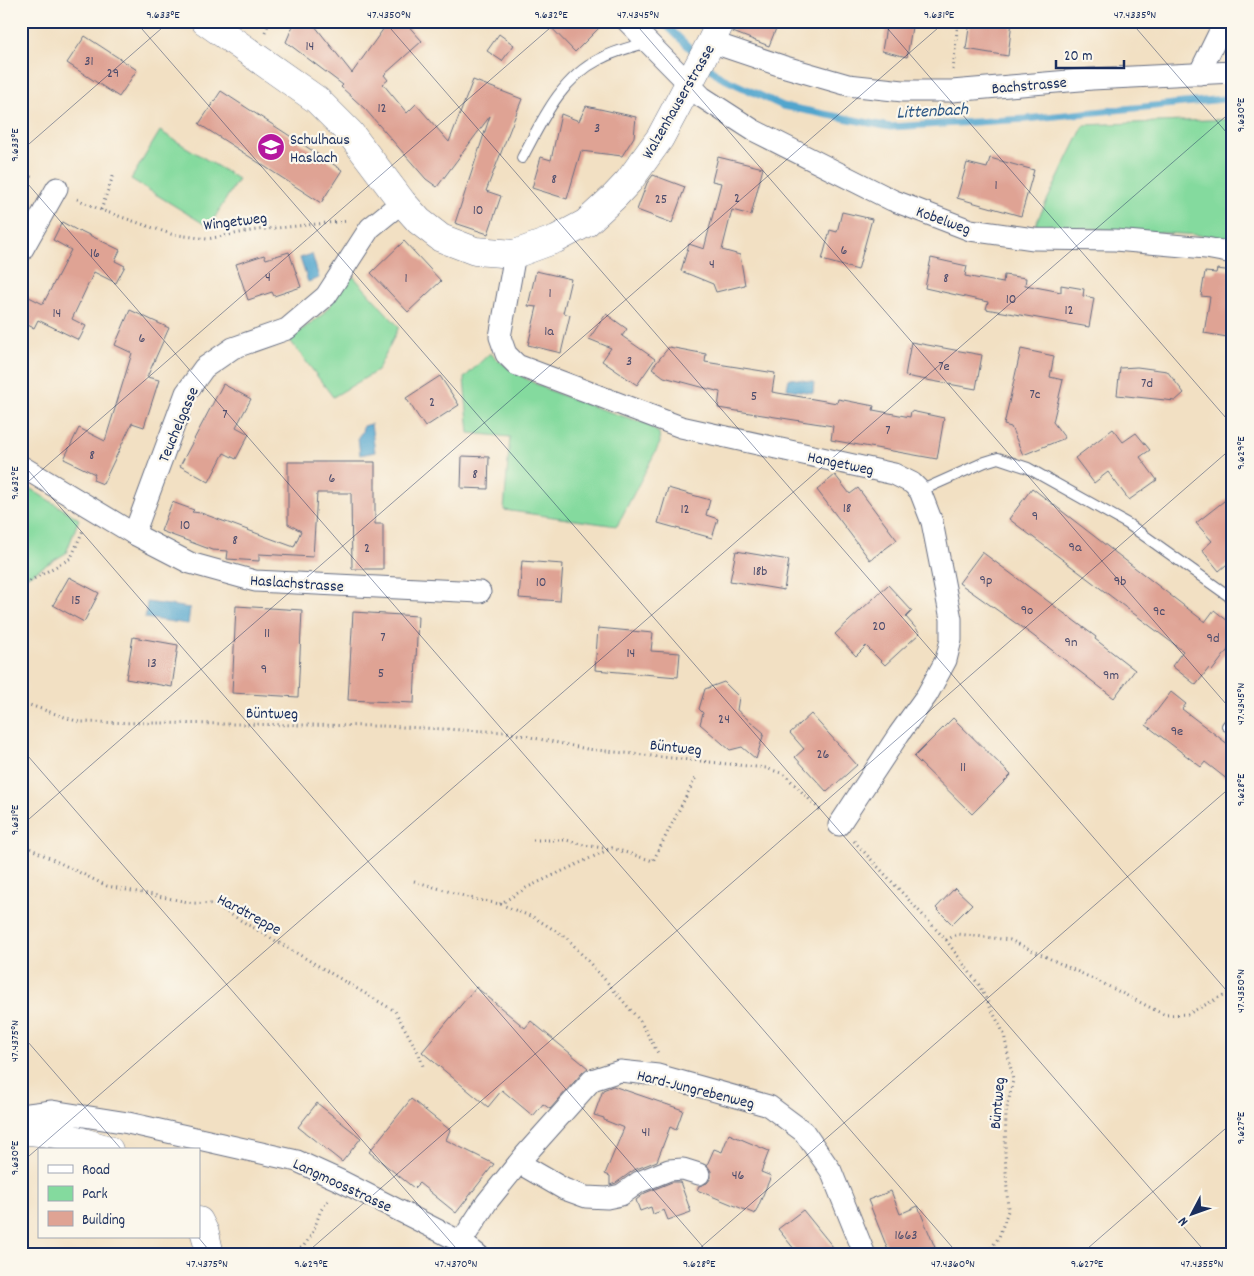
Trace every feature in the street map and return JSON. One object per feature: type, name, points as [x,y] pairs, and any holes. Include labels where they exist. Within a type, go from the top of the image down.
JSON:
[{"type":"street","name":"Walzenhauserstrasse","points":[[205,21],[317,100],[350,133],[402,202],[419,221],[441,238],[474,251],[515,254],[556,238],[586,223],[614,197],[629,181],[660,138],[705,53]]},
{"type":"street","name":"Kobelweg","points":[[627,21],[648,42],[705,53],[702,97],[753,130],[892,200],[970,230],[1034,239],[1115,240],[1206,248],[1233,253]]},
{"type":"street","points":[[1199,74],[1225,21]]},
{"type":"street","name":"Bachstrasse","points":[[705,53],[782,66],[848,85],[903,91],[952,91],[1092,79],[1233,72]]},
{"type":"street","points":[[21,252],[57,188]]},
{"type":"street","name":"Teuchelgasse","points":[[134,534],[186,393],[204,368],[233,348],[287,329],[326,296],[370,228],[402,202]]},
{"type":"street","name":"Hangetweg","points":[[515,254],[500,337],[506,354],[517,365],[681,427],[894,474],[912,483],[920,491]]},
{"type":"street","name":"Haslachstrasse","points":[[21,466],[92,510],[190,563],[256,581],[480,592]]},
{"type":"street","points":[[839,825],[927,695],[946,660],[951,640],[950,610],[932,522],[920,491]]},
{"type":"street","name":"Hard-Jungrebenweg","points":[[461,1242],[487,1202],[592,1080],[620,1071],[658,1075],[770,1106],[804,1132],[831,1171],[865,1255]]},
{"type":"street","name":"Langmoosstrasse","points":[[21,1115],[52,1111],[128,1123],[297,1161],[342,1181],[461,1242],[478,1255]]},
{"type":"street","points":[[21,1130],[57,1134],[102,1148]]},
{"type":"street","points":[[519,1163],[564,1189],[586,1197],[607,1198],[621,1195],[639,1182],[668,1170],[682,1168],[699,1174]]},
{"type":"street","points":[[200,1224],[205,1233],[210,1255]]},
{"type":"lane","points":[[522,158],[553,101],[573,77],[600,58],[648,42]]},
{"type":"lane","points":[[920,491],[998,458],[1028,468],[1128,524],[1233,599]]},
{"type":"path","points":[[952,91],[958,21]]},
{"type":"path","points":[[101,210],[114,173]]},
{"type":"path","points":[[21,174],[34,178]]},
{"type":"path","name":"Wingetweg","points":[[77,199],[101,210],[171,234],[207,239],[256,230],[325,222],[358,220],[376,222]]},
{"type":"path","points":[[21,586],[71,558],[92,510]]},
{"type":"path","name":"Büntweg","points":[[21,702],[79,722],[382,726],[506,732],[587,749],[766,768],[784,774],[832,822],[839,825],[946,940],[979,985],[1004,1034],[1013,1080],[1006,1112],[1005,1152],[1008,1210],[999,1237],[986,1255]]},
{"type":"path","points":[[533,840],[566,840],[584,845],[625,851],[653,861],[696,775]]},
{"type":"path","name":"Hardtreppe","points":[[21,844],[107,886],[193,903],[213,904],[395,1011],[419,1054],[424,1069]]},
{"type":"path","points":[[500,904],[526,888],[611,849]]},
{"type":"path","points":[[414,881],[474,899],[500,904],[535,918],[567,938],[606,980],[640,1021],[673,1079]]},
{"type":"path","points":[[946,940],[958,934],[1010,940],[1165,1015],[1188,1014],[1233,990]]},
{"type":"path","points":[[286,1255],[303,1246],[312,1234],[321,1210],[342,1181]]},
{"type":"green space","points":[[1233,119],[1233,243],[1198,235],[1035,225],[1084,125]]},
{"type":"green space","points":[[160,131],[238,179],[209,227],[131,179]]},
{"type":"green space","points":[[353,276],[399,327],[377,371],[333,397],[289,339],[322,315]]},
{"type":"green space","points":[[490,353],[507,367],[544,388],[585,404],[647,424],[659,433],[660,443],[617,526],[504,510],[510,437],[469,433],[464,378]]},
{"type":"green space","points":[[21,483],[79,519],[66,553],[21,580]]},
{"type":"water","points":[[312,254],[319,278],[308,282],[300,258]]},
{"type":"water","points":[[789,378],[814,382],[813,393],[787,389]]},
{"type":"water","points":[[371,424],[375,452],[360,455],[358,437],[362,432],[363,426]]},
{"type":"water","points":[[147,602],[190,608],[188,624],[145,618]]},
{"type":"building","points":[[295,21],[311,21],[352,73],[389,21],[404,21],[422,41],[384,75],[388,80],[383,84],[407,113],[416,104],[449,142],[473,80],[522,99],[486,191],[501,196],[488,234],[455,223],[490,116],[437,187],[426,179],[365,109],[341,87],[343,85],[286,42]]},
{"type":"building","points":[[545,21],[606,21],[575,52]]},
{"type":"building","points":[[736,21],[779,21],[769,46],[733,32]]},
{"type":"building","points":[[887,21],[913,21],[907,57],[882,51]]},
{"type":"building","points":[[970,21],[1012,21],[1008,56],[966,49]]},
{"type":"building","points":[[499,34],[514,45],[502,61],[487,51]]},
{"type":"building","points":[[85,36],[137,70],[119,97],[67,63]]},
{"type":"building","name":"Schulhaus Haslach","points":[[221,91],[342,170],[321,203],[199,124]]},
{"type":"building","points":[[586,106],[636,117],[634,137],[622,156],[581,151],[567,199],[532,188],[541,157],[551,160],[561,114],[579,121]]},
{"type":"building","points":[[718,157],[763,168],[751,215],[732,210],[722,250],[740,255],[745,285],[716,292],[713,284],[681,271],[689,244],[704,249],[721,183],[712,181]]},
{"type":"building","points":[[990,158],[1034,170],[1021,216],[957,198],[967,163],[987,168]]},
{"type":"building","points":[[653,175],[685,187],[672,223],[637,210],[647,183]]},
{"type":"building","points":[[842,212],[872,219],[858,270],[822,260],[830,230],[837,232]]},
{"type":"building","points":[[62,222],[120,250],[115,261],[125,266],[116,283],[94,272],[72,319],[86,326],[79,340],[38,320],[34,328],[21,322],[21,293],[43,304],[71,250],[53,240]]},
{"type":"building","points":[[404,241],[441,281],[408,312],[371,273]]},
{"type":"building","points":[[289,252],[301,287],[274,296],[272,292],[248,300],[236,264],[264,255],[266,259]]},
{"type":"building","points":[[931,258],[967,266],[965,276],[1003,283],[1004,275],[1026,278],[1025,285],[1061,292],[1061,285],[1084,289],[1083,296],[1094,298],[1089,327],[986,309],[988,302],[925,288]]},
{"type":"building","points":[[1217,269],[1233,271],[1233,338],[1204,333],[1210,297],[1201,296],[1205,272],[1216,273]]},
{"type":"building","points":[[536,271],[571,279],[563,313],[570,315],[561,353],[528,345],[537,307],[528,306]]},
{"type":"building","points":[[130,310],[169,328],[147,377],[159,380],[144,427],[132,423],[103,484],[93,480],[95,474],[64,459],[79,428],[105,441],[132,353],[115,345]]},
{"type":"building","points":[[606,314],[627,329],[622,336],[655,359],[637,385],[602,361],[611,348],[589,339]]},
{"type":"building","points":[[911,342],[982,355],[976,389],[905,376]]},
{"type":"building","points":[[669,347],[706,354],[705,362],[775,373],[772,392],[837,403],[838,399],[874,406],[873,410],[910,417],[911,411],[944,418],[937,459],[831,440],[833,426],[718,408],[720,392],[664,377],[652,368]]},
{"type":"building","points":[[1021,349],[1054,356],[1050,377],[1063,380],[1053,422],[1065,438],[1023,455],[1011,427],[1004,425]]},
{"type":"building","points":[[1137,367],[1167,371],[1184,393],[1175,401],[1117,395],[1120,368]]},
{"type":"building","points":[[440,376],[459,405],[425,427],[406,398]]},
{"type":"building","points":[[223,384],[251,399],[236,427],[249,434],[236,459],[224,453],[209,482],[180,466]]},
{"type":"building","points":[[1113,429],[1123,442],[1136,433],[1150,450],[1140,457],[1157,480],[1129,500],[1108,472],[1094,483],[1075,458]]},
{"type":"building","points":[[462,456],[489,457],[488,489],[461,488]]},
{"type":"building","points":[[288,462],[375,462],[375,524],[383,524],[383,569],[352,569],[351,493],[317,493],[313,557],[259,554],[259,561],[227,559],[228,551],[212,550],[161,531],[172,502],[194,510],[192,512],[201,513],[294,547],[301,531],[288,524]]},
{"type":"building","points":[[835,475],[850,494],[858,488],[897,540],[870,560],[817,490]]},
{"type":"building","points":[[668,488],[710,500],[706,515],[718,519],[712,538],[658,523]]},
{"type":"building","points":[[1032,488],[1205,622],[1214,610],[1233,625],[1233,643],[1212,671],[1209,668],[1196,685],[1172,666],[1183,651],[1009,519]]},
{"type":"building","points":[[1233,494],[1233,559],[1219,571],[1202,550],[1212,541],[1196,523]]},
{"type":"building","points":[[736,551],[789,560],[784,590],[730,581]]},
{"type":"building","points":[[982,552],[1096,637],[1095,639],[1135,670],[1114,698],[1031,634],[959,583]]},
{"type":"building","points":[[522,561],[563,564],[560,601],[519,598]]},
{"type":"building","points":[[69,577],[99,593],[84,622],[53,605]]},
{"type":"building","points":[[888,585],[912,611],[906,617],[920,633],[885,665],[866,646],[856,656],[835,634]]},
{"type":"building","points":[[236,606],[302,610],[298,697],[232,693]]},
{"type":"building","points":[[353,612],[418,616],[414,703],[348,700]]},
{"type":"building","points":[[598,628],[653,633],[651,651],[680,653],[678,677],[595,670]]},
{"type":"building","points":[[133,637],[178,645],[172,687],[126,679]]},
{"type":"building","points":[[724,682],[739,697],[737,710],[764,733],[756,759],[742,747],[730,750],[700,724],[703,713],[699,709],[705,689]]},
{"type":"building","points":[[1171,692],[1186,704],[1182,709],[1233,748],[1233,784],[1205,762],[1201,767],[1146,725]]},
{"type":"building","points":[[811,714],[857,765],[827,792],[795,757],[804,749],[790,733]]},
{"type":"building","points":[[953,718],[1011,775],[972,814],[914,757]]},
{"type":"building","points":[[955,888],[972,904],[952,924],[936,908]]},
{"type":"building","points":[[476,987],[525,1028],[531,1021],[588,1068],[550,1109],[543,1104],[533,1116],[502,1090],[488,1107],[422,1052]]},
{"type":"building","points":[[613,1086],[683,1110],[676,1130],[670,1127],[657,1161],[634,1170],[610,1185],[610,1176],[605,1174],[624,1128],[594,1115],[603,1090]]},
{"type":"building","points":[[411,1099],[450,1130],[446,1140],[494,1164],[456,1213],[419,1183],[414,1188],[369,1152]]},
{"type":"building","points":[[317,1103],[361,1138],[342,1162],[298,1127]]},
{"type":"building","points":[[729,1134],[769,1151],[761,1172],[771,1176],[755,1214],[697,1190],[699,1186],[707,1183],[711,1178],[711,1171],[707,1165],[714,1149],[722,1152]]},
{"type":"building","points":[[672,1182],[680,1182],[691,1212],[668,1220],[664,1210],[653,1214],[651,1207],[640,1211],[636,1200],[645,1193]]},
{"type":"building","points":[[891,1191],[900,1214],[918,1206],[938,1255],[890,1255],[868,1200]]},
{"type":"building","points":[[803,1210],[833,1247],[823,1255],[799,1255],[778,1229]]},
{"type":"waterway","name":"Littenbach","points":[[662,21],[698,56]]},
{"type":"waterway","name":"Littenbach","points":[[706,64],[720,77],[783,106],[890,127],[1026,119],[1233,98]]},
{"type":"place","name":"Schulhaus Haslach","points":[[271,147]]}]
